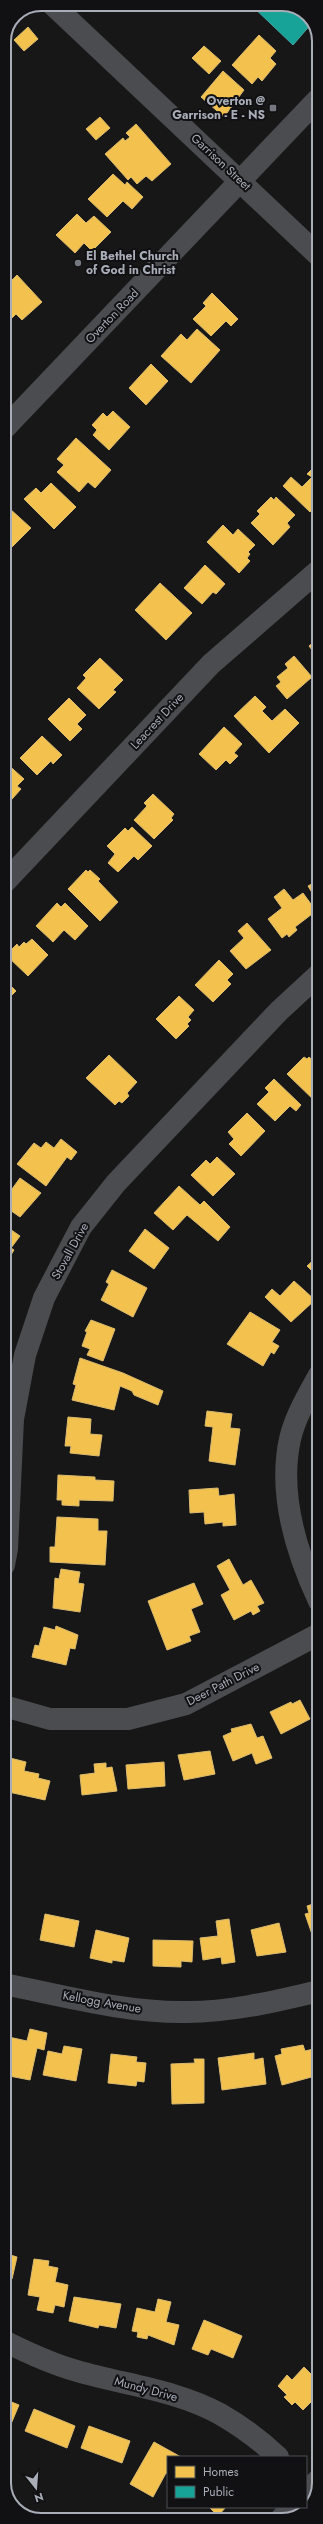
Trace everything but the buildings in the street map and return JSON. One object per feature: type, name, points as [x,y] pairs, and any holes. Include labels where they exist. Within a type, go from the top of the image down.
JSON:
[{"type":"street","name":"Garrison Street","points":[[59,11],[312,249]]},
{"type":"street","name":"Overton Road","points":[[11,422],[312,105]]},
{"type":"street","name":"Leacrest Drive","points":[[11,875],[211,664],[312,576]]},
{"type":"street","name":"Stovall Drive","points":[[11,1462],[13,1419],[25,1354],[44,1298],[81,1227],[121,1177],[279,1011],[312,980]]},
{"type":"street","points":[[312,1388],[305,1400],[290,1438],[286,1478],[292,1528],[312,1586]]},
{"type":"street","name":"Deer Path Drive","points":[[11,1708],[50,1719],[128,1719],[186,1704],[312,1638]]},
{"type":"street","name":"Kellogg Avenue","points":[[11,1985],[128,2009],[188,2012],[255,2006],[312,1992]]},
{"type":"street","name":"Mundy Drive","points":[[11,2344],[36,2357],[76,2371],[174,2395],[219,2413],[255,2436],[277,2456]]},
{"type":"place","name":"Overton @ Garrison - E - NS","points":[[273,108]]},
{"type":"place","name":"El Bethel Church of God in Christ","points":[[78,263]]}]
